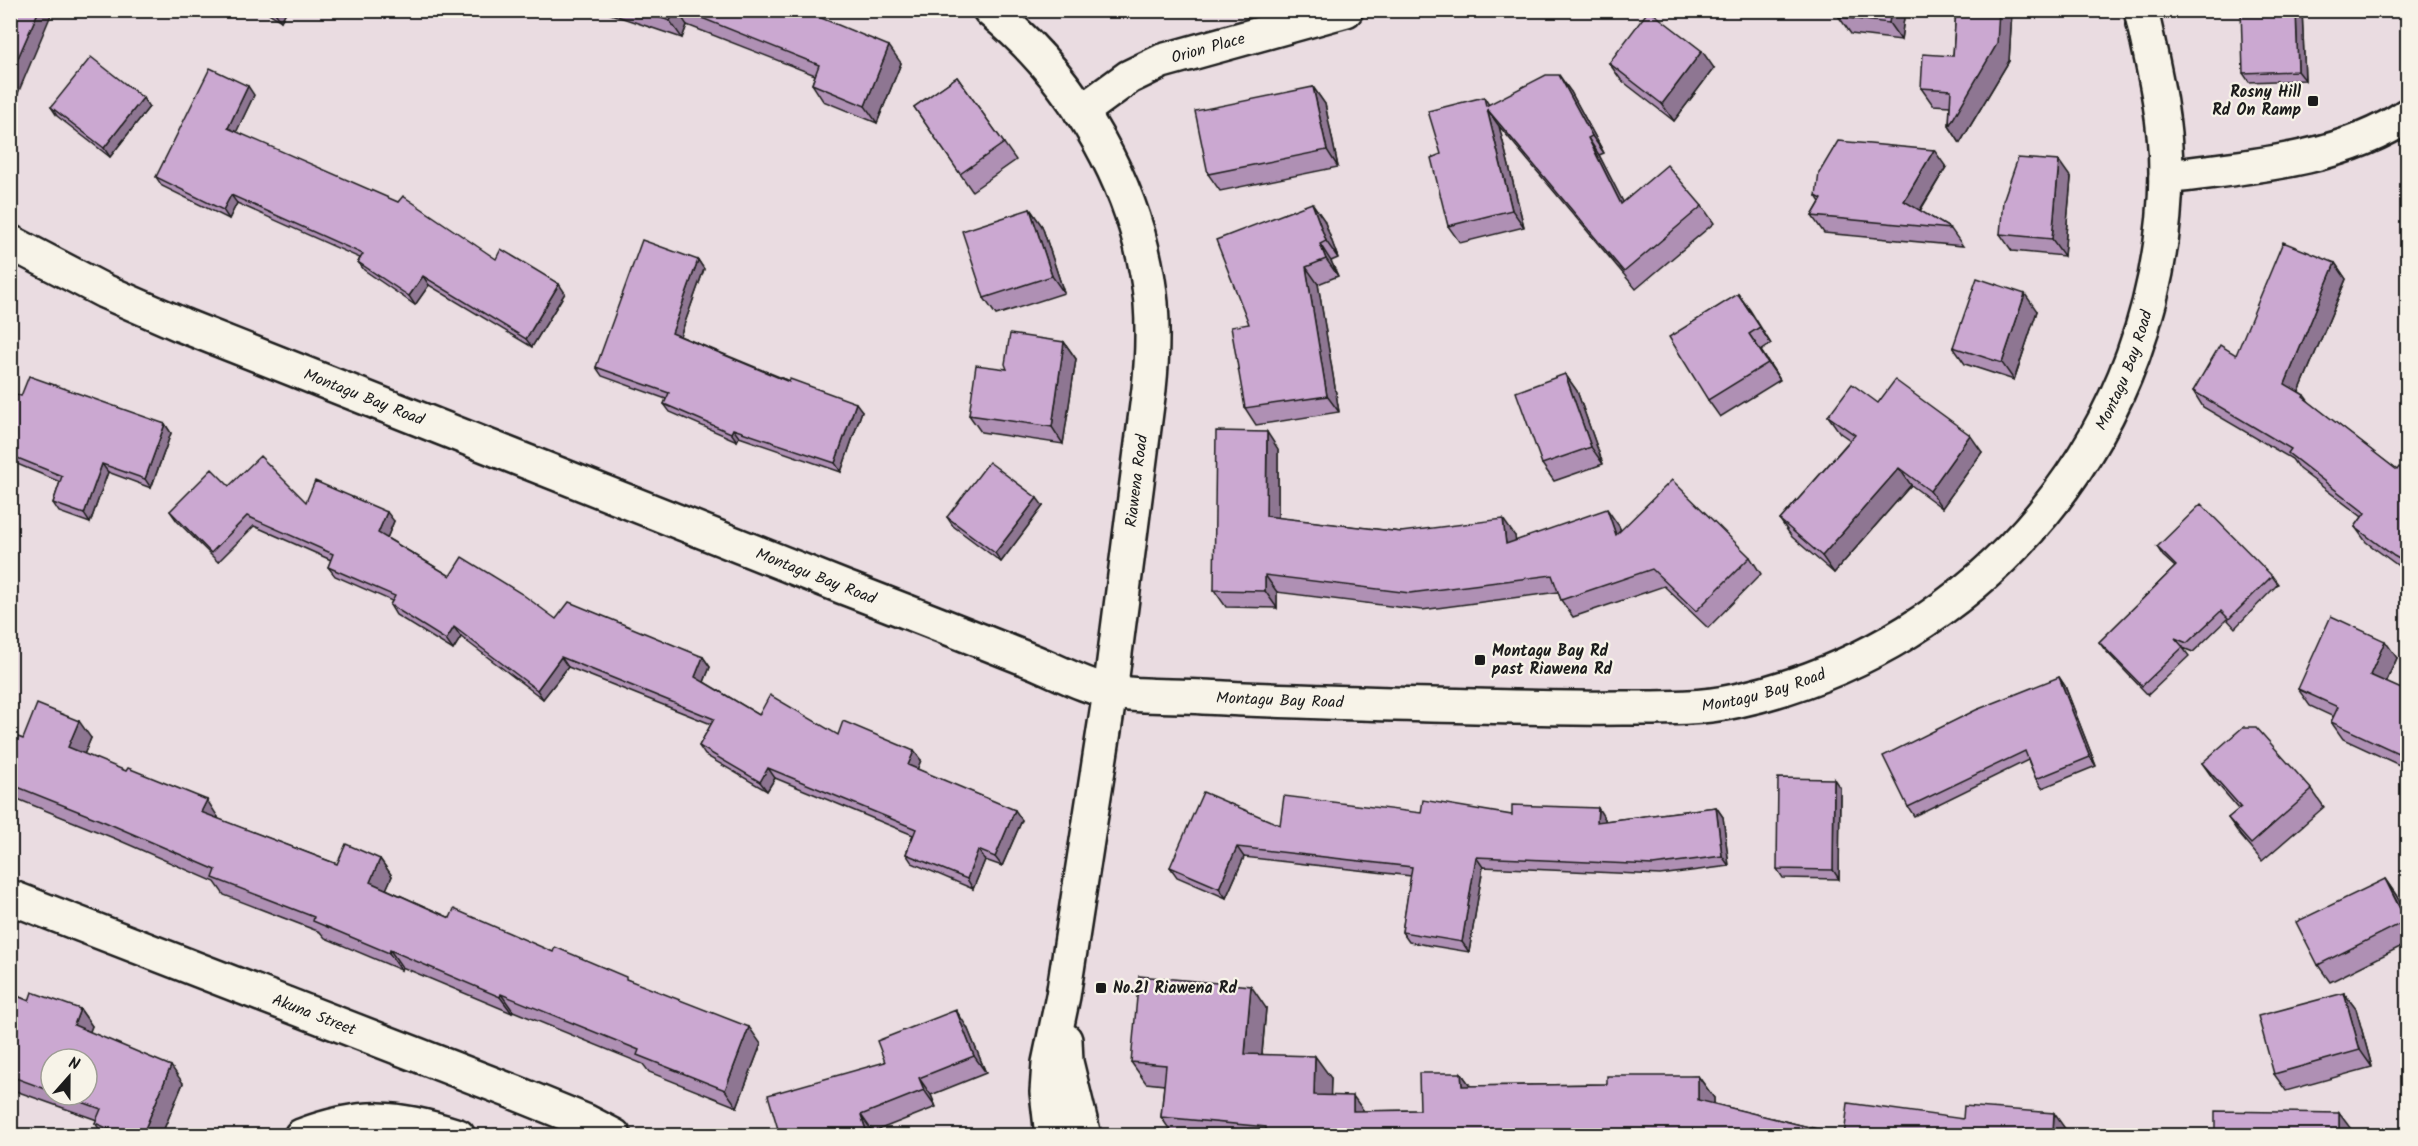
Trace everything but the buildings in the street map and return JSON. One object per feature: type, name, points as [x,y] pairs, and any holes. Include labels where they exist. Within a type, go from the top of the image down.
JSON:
[{"type":"street","name":"Riawena Road","points":[[990,10],[1014,30],[1049,67],[1081,112],[1129,206],[1143,255],[1151,303],[1152,356],[1149,389],[1110,692],[1063,996],[1067,1132]]},
{"type":"street","name":"Orion Place","points":[[1081,112],[1129,76],[1161,61],[1346,10]]},
{"type":"street","name":"Montagu Bay Road","points":[[10,242],[104,291],[182,325],[1110,692],[1347,703],[1590,709],[1666,708],[1730,702],[1788,686],[1848,663],[1913,630],[1957,599],[2014,547],[2050,506],[2080,463],[2112,404],[2136,346],[2152,286],[2162,232],[2166,177],[2164,133],[2160,93],[2140,10]]},
{"type":"street","points":[[2166,177],[2268,163],[2319,152],[2364,138],[2408,115]]},
{"type":"street","name":"Akuna Street","points":[[10,897],[516,1093],[585,1121],[614,1136]]},
{"type":"street","points":[[301,1136],[363,1118],[419,1123],[458,1136]]},
{"type":"place","name":"Rosny Hill Rd On Ramp","points":[[2313,101]]},
{"type":"place","name":"Montagu Bay Rd past Riawena Rd","points":[[1480,660]]},
{"type":"place","name":"No.21 Riawena Rd","points":[[1101,988]]}]
